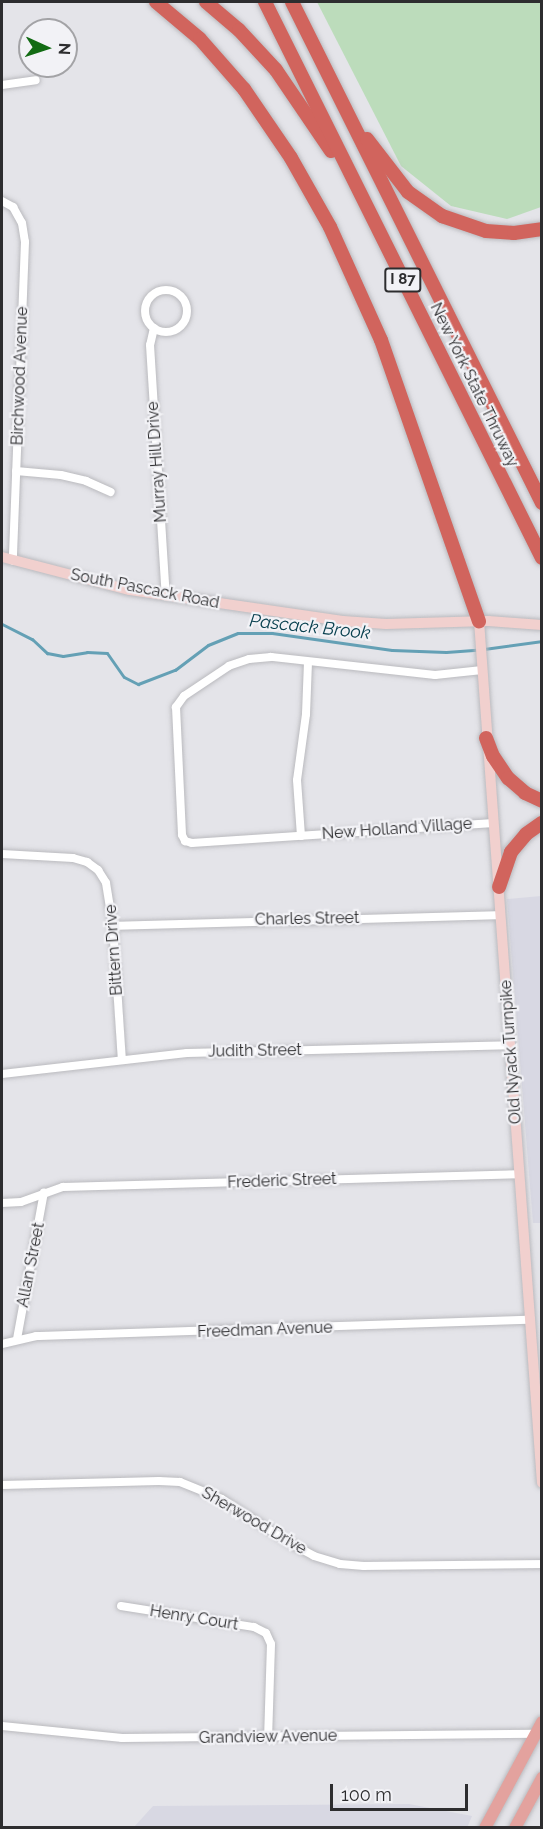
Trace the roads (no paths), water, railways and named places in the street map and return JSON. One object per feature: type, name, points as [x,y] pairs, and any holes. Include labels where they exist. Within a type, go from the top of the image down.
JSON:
[{"type":"highway","points":[[156,2],[211,50],[244,88],[286,151],[330,226],[381,340],[478,621]]},
{"type":"highway","points":[[206,2],[252,43],[287,83],[369,209]]},
{"type":"highway","name":"New York State Thruway","points":[[265,2],[542,558]]},
{"type":"highway","name":"New York State Thruway","points":[[292,2],[542,503]]},
{"type":"highway","points":[[345,109],[399,181],[430,210],[456,222],[486,231],[514,233],[542,230]]},
{"type":"highway","points":[[486,738],[493,756],[508,778],[521,790],[542,801]]},
{"type":"highway","points":[[499,886],[511,852],[526,834],[542,823]]},
{"type":"main road","points":[[485,1827],[538,1734],[542,1722]]},
{"type":"main road","points":[[515,1827],[542,1778]]},
{"type":"street","points":[[2,85],[36,80]]},
{"type":"street","name":"Birchwood Avenue","points":[[2,201],[13,207],[22,223],[25,242],[13,561]]},
{"type":"street","name":"Murray Hill Drive","points":[[154,328],[170,332],[183,323],[187,307],[178,293],[162,290],[148,298],[145,314],[154,328],[150,345],[166,596]]},
{"type":"street","points":[[16,471],[61,475],[86,481],[111,492]]},
{"type":"street","name":"South Pascack Road","points":[[2,557],[118,587],[343,621],[386,624],[478,621],[542,625]]},
{"type":"street","name":"Old Nyack Turnpike","points":[[478,621],[542,1483]]},
{"type":"street","name":"New Holland Village","points":[[482,665],[435,675],[347,663],[308,662],[271,657],[249,659],[229,666],[184,696],[175,714],[182,835],[185,841],[192,843],[493,823]]},
{"type":"street","name":"New Holland Village","points":[[302,836],[297,780],[306,714],[308,662]]},
{"type":"street","name":"Bittern Drive","points":[[2,854],[73,858],[87,862],[98,870],[106,883],[113,926],[122,1060]]},
{"type":"street","name":"Charles Street","points":[[113,926],[501,915]]},
{"type":"street","name":"Judith Street","points":[[2,1074],[187,1053],[511,1045]]},
{"type":"street","name":"Frederic Street","points":[[2,1203],[21,1202],[63,1187],[520,1174]]},
{"type":"street","name":"Allan Street","points":[[17,1339],[45,1192]]},
{"type":"street","name":"Freedman Avenue","points":[[2,1344],[36,1336],[531,1320]]},
{"type":"street","name":"Sherwood Drive","points":[[2,1485],[159,1480],[180,1482],[222,1499],[314,1556],[340,1564],[364,1566],[542,1564]]},
{"type":"street","name":"Henry Court","points":[[120,1606],[254,1628],[266,1633],[271,1644],[268,1737]]},
{"type":"street","name":"Grandview Avenue","points":[[2,1726],[122,1738],[538,1734]]},
{"type":"waterway","name":"Pascack Brook","points":[[2,624],[32,639],[47,653],[63,656],[87,652],[107,653],[124,677],[138,684],[175,670],[208,645],[238,633],[272,633],[392,650],[446,652],[477,650]]},
{"type":"waterway","name":"Pascack Brook","points":[[484,649],[542,641]]}]
